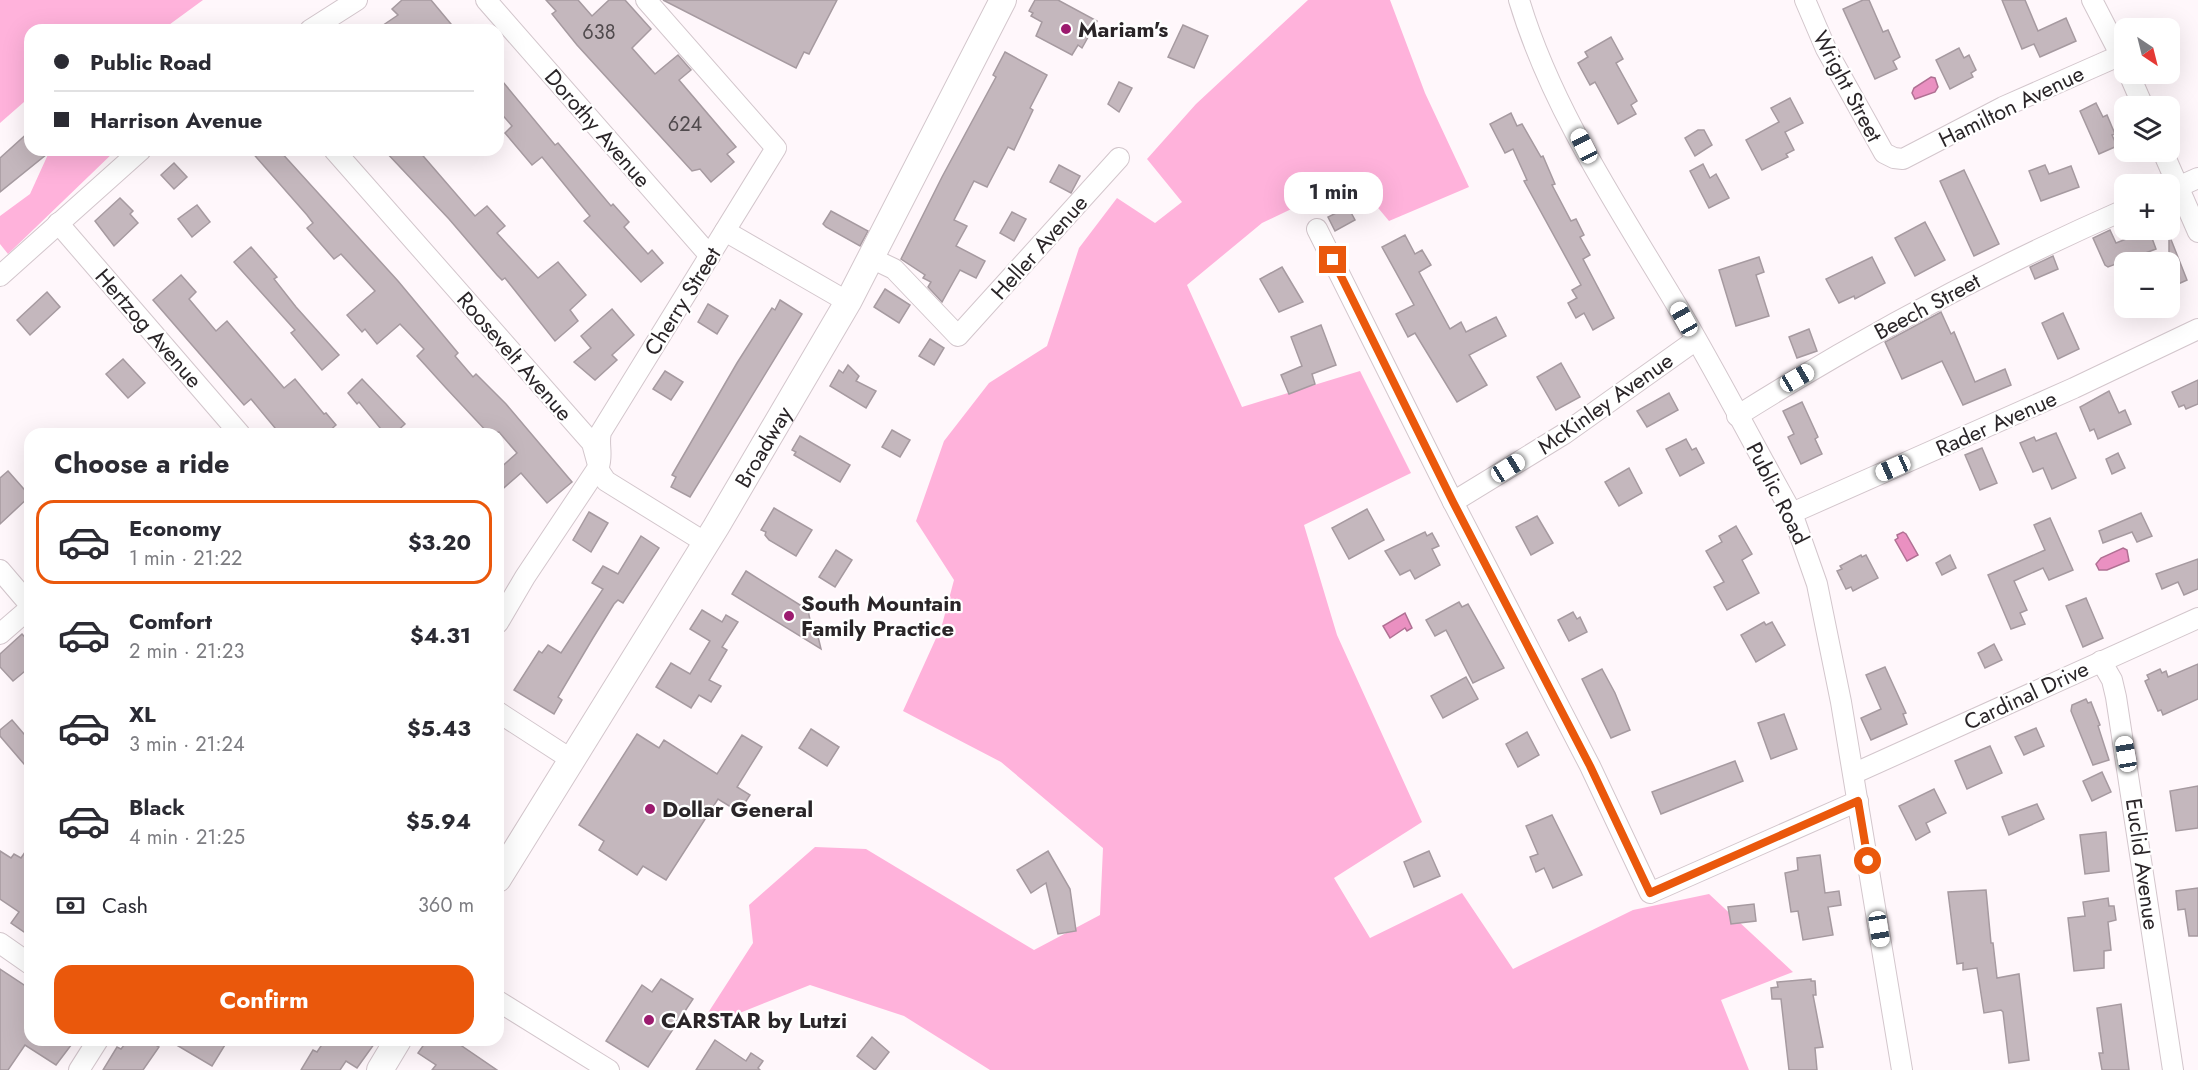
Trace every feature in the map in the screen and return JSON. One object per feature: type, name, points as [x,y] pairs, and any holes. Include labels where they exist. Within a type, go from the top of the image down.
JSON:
[{"type":"main road","name":"Broadway","points":[[504,869],[706,543],[848,302],[1003,0]]},
{"type":"main road","points":[[380,1070],[394,1046]]},
{"type":"street","points":[[319,24],[357,0]]},
{"type":"street","name":"Dorothy Avenue","points":[[486,0],[710,256]]},
{"type":"street","name":"Cherry Street","points":[[599,466],[602,458],[599,440],[602,432],[776,147],[646,0]]},
{"type":"street","name":"Public Road","points":[[1519,0],[1542,63],[1594,167],[1696,340],[1792,513],[1817,584],[1855,773],[1902,1070]]},
{"type":"street","name":"Wright Street","points":[[1805,0],[1826,49],[1884,153],[1903,159]]},
{"type":"street","points":[[2092,0],[2114,43]]},
{"type":"street","name":"Hamilton Avenue","points":[[1903,159],[2003,107],[2114,62]]},
{"type":"street","points":[[0,276],[134,156]]},
{"type":"street","name":"Roosevelt Avenue","points":[[339,156],[592,443],[606,481],[706,543]]},
{"type":"street","name":"Heller Avenue","points":[[871,258],[894,269],[958,336],[1119,158]]},
{"type":"street","points":[[2180,186],[2198,178]]},
{"type":"street","points":[[2180,200],[2198,232]]},
{"type":"street","name":"Beech Street","points":[[1737,416],[1807,373],[1971,282],[2114,215]]},
{"type":"street","name":"Hertzog Avenue","points":[[58,224],[235,428]]},
{"type":"street","points":[[1317,229],[1453,502],[1590,766],[1650,893],[1858,801]]},
{"type":"street","points":[[725,231],[848,302]]},
{"type":"street","name":"Rader Avenue","points":[[1792,513],[2064,393],[2198,329]]},
{"type":"street","name":"McKinley Avenue","points":[[1453,502],[1563,434],[1696,340]]},
{"type":"street","points":[[504,613],[530,569],[599,466]]},
{"type":"street","points":[[0,570],[24,600]]},
{"type":"street","points":[[0,634],[24,612]]},
{"type":"street","name":"Cardinal Drive","points":[[1855,773],[2198,618]]},
{"type":"street","name":"Euclid Avenue","points":[[2101,661],[2112,680],[2116,697],[2173,1070]]},
{"type":"street","points":[[504,716],[572,760]]},
{"type":"street","points":[[0,943],[24,960]]},
{"type":"street","points":[[504,1006],[586,1063],[609,1070]]},
{"type":"street","points":[[79,1070],[94,1046]]},
{"type":"shaded area","points":[[0,0],[203,0],[170,24],[24,24],[24,102],[0,123]]},
{"type":"shaded area","points":[[1308,0],[1390,0],[1425,93],[1469,187],[1389,221],[1354,179],[1262,223],[1187,285],[1242,407],[1360,371],[1411,473],[1304,525],[1337,635],[1422,822],[1334,878],[1370,938],[1462,893],[1513,969],[1633,910],[1709,894],[1793,972],[1721,1000],[1749,1070],[990,1070],[904,1016],[810,985],[697,1030],[753,943],[749,905],[815,847],[866,849],[1034,950],[1100,915],[1103,848],[1001,762],[903,711],[942,625],[954,580],[916,521],[944,441],[989,383],[1047,346],[1079,248],[1117,198],[1155,223],[1182,202],[1147,159],[1196,104]]},
{"type":"shaded area","points":[[1931,77],[1935,78],[1938,87],[1935,92],[1915,99],[1912,93],[1914,88]]},
{"type":"shaded area","points":[[47,156],[110,156],[8,254],[0,244],[0,216],[30,194]]},
{"type":"shaded area","points":[[1903,532],[1918,555],[1907,561],[1895,540],[1898,538],[1897,535]]},
{"type":"shaded area","points":[[2123,548],[2127,550],[2129,561],[2107,570],[2099,570],[2096,564],[2101,558]]},
{"type":"shaded area","points":[[1405,613],[1412,628],[1407,631],[1405,628],[1390,638],[1383,626]]},
{"type":"building","points":[[402,0],[431,0],[451,24],[385,24],[398,15],[392,9]]},
{"type":"building","points":[[546,0],[578,0],[592,16],[609,0],[625,0],[651,29],[632,48],[655,74],[678,55],[691,70],[679,80],[736,147],[727,154],[734,162],[711,182],[700,169],[692,171],[577,45],[552,14],[556,11]]},
{"type":"building","points":[[663,0],[837,0],[809,54],[804,52],[796,68]]},
{"type":"building","name":"Mariam's","points":[[1035,0],[1058,0],[1097,21],[1082,48],[1078,45],[1072,55],[1036,36],[1042,22],[1031,16],[1033,13],[1029,11]]},
{"type":"building","points":[[1863,0],[1869,0],[1883,32],[1888,30],[1900,57],[1893,61],[1897,69],[1875,79],[1843,9]]},
{"type":"building","points":[[2002,0],[2025,0],[2038,31],[2066,18],[2076,41],[2040,57],[2034,44],[2022,49]]},
{"type":"building","points":[[1183,25],[1208,36],[1194,68],[1168,57]]},
{"type":"building","points":[[1611,37],[1623,59],[1616,63],[1637,101],[1631,105],[1636,114],[1618,124],[1595,82],[1590,85],[1578,63],[1588,57],[1585,52]]},
{"type":"building","points":[[1959,48],[1964,58],[1969,55],[1976,70],[1971,73],[1973,77],[1950,89],[1936,60]]},
{"type":"building","points":[[1005,52],[1047,75],[1030,108],[1033,110],[1014,150],[1008,147],[987,187],[974,181],[954,220],[967,226],[956,246],[985,261],[976,278],[960,270],[942,302],[928,287],[931,282],[923,278],[925,275],[901,259],[996,77],[993,75]]},
{"type":"building","points":[[1119,82],[1132,88],[1119,112],[1108,104]]},
{"type":"building","points":[[504,83],[555,145],[558,143],[611,206],[613,204],[629,222],[624,227],[648,254],[652,250],[663,263],[641,282],[584,221],[590,216],[542,157],[532,165],[505,133],[512,126],[504,117]]},
{"type":"building","points":[[1790,98],[1803,123],[1785,132],[1794,150],[1786,154],[1788,157],[1762,170],[1746,140],[1779,122],[1771,108]]},
{"type":"building","points":[[2096,103],[2103,117],[2107,115],[2114,132],[2112,135],[2114,147],[2099,154],[2080,111]]},
{"type":"building","points":[[1511,113],[1517,126],[1522,124],[1541,157],[1543,156],[1555,184],[1552,185],[1571,221],[1576,219],[1584,235],[1580,237],[1590,255],[1583,259],[1614,318],[1593,330],[1584,313],[1576,318],[1568,303],[1577,298],[1572,290],[1581,285],[1524,181],[1527,180],[1513,149],[1505,153],[1490,124]]},
{"type":"building","points":[[1698,130],[1704,130],[1712,145],[1695,156],[1685,138]]},
{"type":"building","points":[[24,136],[24,156],[45,156],[0,192],[0,158]]},
{"type":"building","points":[[255,156],[284,156],[398,281],[458,353],[455,356],[473,377],[476,374],[506,404],[572,482],[547,503],[521,473],[504,488],[504,465],[517,453],[504,438],[504,428],[483,428],[417,356],[424,349],[400,324],[377,344],[365,329],[362,332],[347,315],[375,291],[341,254],[334,259],[307,228],[313,223]]},
{"type":"building","points":[[390,156],[423,156],[475,216],[487,206],[505,226],[497,233],[538,278],[558,262],[586,295],[570,310],[578,321],[555,341],[505,278],[502,280],[497,275],[449,219]]},
{"type":"building","points":[[174,163],[187,177],[174,189],[161,175]]},
{"type":"building","points":[[1703,164],[1710,178],[1716,174],[1729,198],[1709,208],[1690,171]]},
{"type":"building","points":[[1059,165],[1080,176],[1071,193],[1050,182]]},
{"type":"building","points":[[2045,165],[2049,174],[2071,166],[2079,187],[2041,201],[2029,171]]},
{"type":"building","points":[[1964,170],[1999,244],[1974,256],[1940,181]]},
{"type":"building","points":[[120,198],[133,211],[130,214],[138,223],[114,246],[95,221]]},
{"type":"building","points":[[197,205],[210,222],[192,237],[178,219]]},
{"type":"building","points":[[1348,207],[1355,220],[1335,231],[1328,217]]},
{"type":"building","points":[[831,211],[868,231],[860,246],[823,224]]},
{"type":"building","points":[[1012,212],[1026,219],[1014,241],[1000,233]]},
{"type":"building","points":[[1925,222],[1945,260],[1915,276],[1895,238]]},
{"type":"building","points":[[2110,230],[2116,243],[2124,240],[2153,240],[2156,249],[2148,252],[2114,252],[2114,265],[2108,267],[2093,238]]},
{"type":"building","points":[[1405,235],[1415,254],[1422,250],[1431,265],[1419,272],[1450,329],[1461,322],[1466,332],[1496,317],[1506,336],[1469,355],[1487,385],[1457,402],[1415,333],[1408,337],[1396,314],[1414,305],[1382,247]]},
{"type":"building","points":[[2169,240],[2171,240],[2176,252],[2169,252]]},
{"type":"building","points":[[251,247],[277,277],[274,279],[296,307],[339,355],[322,370],[291,333],[295,330],[234,262]]},
{"type":"building","points":[[2053,256],[2058,269],[2035,279],[2030,267]]},
{"type":"building","points":[[1759,257],[1764,272],[1756,275],[1769,316],[1736,326],[1719,270]]},
{"type":"building","points":[[1872,257],[1885,283],[1855,299],[1854,296],[1839,303],[1826,279]]},
{"type":"building","points":[[2180,262],[2187,280],[2180,283]]},
{"type":"building","points":[[1282,267],[1303,302],[1279,312],[1260,279]]},
{"type":"building","points":[[181,275],[196,292],[189,299],[216,331],[227,321],[284,388],[295,379],[336,425],[333,428],[275,428],[251,399],[244,405],[153,300]]},
{"type":"building","points":[[885,289],[910,305],[899,323],[874,307]]},
{"type":"building","points":[[47,292],[60,307],[30,335],[17,320]]},
{"type":"building","points":[[780,300],[802,314],[690,497],[671,487],[676,477],[672,475],[737,363],[772,308],[775,310]]},
{"type":"building","points":[[708,304],[728,316],[717,334],[698,322]]},
{"type":"building","points":[[612,309],[634,335],[612,355],[617,360],[595,380],[574,362],[591,348],[581,336]]},
{"type":"building","points":[[1941,312],[1951,334],[1954,332],[1975,382],[2005,369],[2011,385],[1963,405],[1942,361],[1902,379],[1885,342]]},
{"type":"building","points":[[2063,313],[2079,349],[2058,359],[2042,323]]},
{"type":"building","points":[[1321,325],[1336,365],[1312,374],[1315,384],[1289,394],[1281,375],[1302,366],[1291,337]]},
{"type":"building","points":[[1809,329],[1817,351],[1797,358],[1789,337]]},
{"type":"building","points":[[930,339],[944,348],[934,365],[919,356]]},
{"type":"building","points":[[123,359],[145,383],[128,398],[106,374]]},
{"type":"building","points":[[1561,363],[1580,397],[1556,410],[1537,377]]},
{"type":"building","points":[[848,365],[859,376],[856,381],[876,391],[866,408],[830,386],[839,370],[843,373]]},
{"type":"building","points":[[665,371],[683,382],[671,400],[653,389]]},
{"type":"building","points":[[362,379],[405,424],[401,428],[380,428],[359,402],[357,404],[348,393]]},
{"type":"building","points":[[2198,380],[2198,404],[2186,409],[2184,405],[2179,407],[2172,392]]},
{"type":"building","points":[[2109,391],[2119,413],[2125,410],[2131,424],[2098,439],[2094,429],[2090,431],[2080,407]]},
{"type":"building","points":[[1669,393],[1678,410],[1647,427],[1637,411]]},
{"type":"building","points":[[1802,402],[1818,437],[1815,439],[1822,454],[1801,464],[1788,437],[1794,434],[1783,411]]},
{"type":"building","points":[[892,430],[910,440],[900,457],[882,447]]},
{"type":"building","points":[[2056,433],[2076,478],[2052,489],[2043,468],[2033,472],[2020,443],[2034,437],[2036,441]]},
{"type":"building","points":[[800,436],[850,465],[840,482],[794,455],[796,452],[792,450]]},
{"type":"building","points":[[1686,439],[1692,450],[1696,448],[1704,463],[1680,476],[1666,449]]},
{"type":"building","points":[[1982,448],[1997,483],[1980,490],[1965,455]]},
{"type":"building","points":[[2118,453],[2125,468],[2112,474],[2106,459]]},
{"type":"building","points":[[1629,468],[1642,493],[1619,506],[1605,482]]},
{"type":"building","points":[[8,471],[24,489],[24,502],[0,524],[0,478]]},
{"type":"building","points":[[774,508],[812,530],[796,556],[769,540],[765,535],[766,532],[761,530]]},
{"type":"building","points":[[1367,509],[1384,540],[1349,559],[1332,528]]},
{"type":"building","points":[[589,512],[608,523],[591,552],[573,540]]},
{"type":"building","points":[[2141,513],[2152,536],[2137,542],[2132,532],[2103,543],[2099,531]]},
{"type":"building","points":[[1537,516],[1553,543],[1531,555],[1516,527]]},
{"type":"building","points":[[2050,518],[2073,570],[2049,580],[2043,568],[2014,581],[2027,610],[2020,613],[2025,624],[2011,629],[1988,575],[2045,550],[2034,525]]},
{"type":"building","points":[[1736,526],[1752,554],[1742,560],[1759,593],[1727,610],[1714,587],[1724,582],[1706,551],[1722,542],[1719,536]]},
{"type":"building","points":[[1425,532],[1427,536],[1432,533],[1439,546],[1432,549],[1440,565],[1415,579],[1410,570],[1400,575],[1385,551]]},
{"type":"building","points":[[641,536],[659,548],[623,603],[618,600],[614,604],[558,697],[562,700],[554,714],[514,690],[539,651],[542,653],[548,645],[561,653],[603,589],[592,583],[603,566],[618,574]]},
{"type":"building","points":[[836,550],[852,560],[835,587],[819,577]]},
{"type":"building","points":[[1861,555],[1862,557],[1866,555],[1878,578],[1853,591],[1851,587],[1846,589],[1837,571],[1842,569],[1840,566]]},
{"type":"building","points":[[1950,555],[1956,568],[1942,575],[1936,563]]},
{"type":"building","points":[[2198,559],[2198,589],[2184,595],[2178,582],[2162,589],[2156,574]]},
{"type":"building","name":"South Mountain Family Practice","points":[[746,571],[808,610],[811,625],[816,628],[821,649],[732,594]]},
{"type":"building","points":[[2086,598],[2103,638],[2083,647],[2066,606]]},
{"type":"building","points":[[1459,602],[1462,607],[1468,604],[1504,668],[1473,683],[1446,630],[1435,636],[1426,620]]},
{"type":"building","points":[[702,610],[722,622],[726,615],[738,622],[722,647],[727,650],[709,680],[721,686],[711,702],[699,695],[691,708],[656,687],[671,663],[690,674],[710,641],[690,629]]},
{"type":"building","points":[[1573,612],[1577,619],[1580,617],[1587,632],[1569,641],[1558,620]]},
{"type":"building","points":[[1764,622],[1766,625],[1772,622],[1785,645],[1756,662],[1741,635]]},
{"type":"building","points":[[22,634],[24,636],[24,672],[13,681],[0,667],[0,654]]},
{"type":"building","points":[[1994,644],[2002,660],[1985,668],[1978,653]]},
{"type":"building","points":[[2198,664],[2198,699],[2163,715],[2161,710],[2158,711],[2145,681],[2149,679],[2147,675],[2160,669],[2162,673],[2166,671],[2168,677]]},
{"type":"building","points":[[1885,667],[1906,713],[1903,714],[1907,724],[1871,740],[1861,718],[1881,709],[1866,675]]},
{"type":"building","points":[[1602,669],[1615,693],[1630,730],[1611,738],[1582,679]]},
{"type":"building","points":[[1466,677],[1478,699],[1443,718],[1431,696]]},
{"type":"building","points":[[2086,699],[2088,703],[2091,702],[2100,725],[2098,726],[2109,760],[2093,765],[2071,711],[2072,705]]},
{"type":"building","points":[[1784,714],[1797,749],[1771,759],[1758,723]]},
{"type":"building","points":[[12,720],[24,734],[24,764],[0,736],[0,730]]},
{"type":"building","points":[[2036,728],[2044,746],[2024,755],[2015,737]]},
{"type":"building","points":[[811,729],[839,747],[827,766],[799,748]]},
{"type":"building","points":[[1527,732],[1539,755],[1518,767],[1506,744]]},
{"type":"building","name":"Dollar General","points":[[637,734],[659,748],[664,740],[717,774],[742,735],[762,747],[737,787],[750,795],[739,812],[718,799],[666,880],[643,866],[637,875],[599,850],[604,841],[579,825]]},
{"type":"building","points":[[1990,746],[2002,773],[1967,789],[1955,761]]},
{"type":"building","points":[[1735,761],[1743,781],[1661,814],[1652,792]]},
{"type":"building","points":[[2102,772],[2111,792],[2092,801],[2083,781]]},
{"type":"building","points":[[2198,786],[2198,828],[2176,831],[2170,791]]},
{"type":"building","points":[[1934,789],[1946,813],[1926,823],[1930,832],[1916,840],[1899,806]]},
{"type":"building","points":[[2037,804],[2044,819],[2009,835],[2002,817]]},
{"type":"building","points":[[1552,815],[1582,875],[1553,888],[1544,868],[1536,872],[1530,857],[1538,854],[1526,826]]},
{"type":"building","points":[[2106,832],[2109,871],[2085,874],[2080,835]]},
{"type":"building","points":[[0,851],[11,858],[14,854],[21,858],[24,854],[24,932],[11,923],[19,912],[0,899]]},
{"type":"building","points":[[1048,851],[1070,889],[1076,931],[1058,934],[1046,883],[1031,893],[1017,870]]},
{"type":"building","points":[[1429,851],[1440,876],[1414,887],[1404,862]]},
{"type":"building","points":[[1820,855],[1825,893],[1839,891],[1841,905],[1828,907],[1833,935],[1803,940],[1798,911],[1791,912],[1785,873],[1798,870],[1797,858]]},
{"type":"building","points":[[2198,888],[2198,936],[2189,936],[2185,909],[2178,910],[2176,891]]},
{"type":"building","points":[[1986,890],[1997,978],[2019,974],[2029,1060],[2009,1063],[2003,1012],[2001,1010],[1984,1013],[1977,968],[1963,970],[1963,963],[1957,964],[1948,892]]},
{"type":"building","points":[[2108,898],[2109,906],[2114,906],[2116,920],[2108,922],[2111,950],[2104,951],[2104,968],[2074,971],[2068,918],[2085,916],[2083,902]]},
{"type":"building","points":[[1754,904],[1756,921],[1731,924],[1728,907]]},
{"type":"building","points":[[0,969],[24,985],[24,1046],[8,1070],[0,1070]]},
{"type":"building","name":"CARSTAR by Lutzi","points":[[661,979],[693,999],[648,1067],[606,1041],[642,985],[652,992]]},
{"type":"building","points":[[1811,979],[1815,981],[1816,995],[1813,995],[1823,1047],[1815,1048],[1817,1070],[1789,1070],[1781,999],[1772,999],[1771,988],[1778,987],[1777,982]]},
{"type":"building","points":[[2121,1004],[2129,1070],[2102,1070],[2099,1053],[2103,1053],[2097,1008]]},
{"type":"building","points":[[872,1037],[889,1052],[875,1070],[857,1056]]},
{"type":"building","points":[[715,1040],[746,1061],[751,1053],[763,1061],[758,1068],[760,1070],[696,1070]]},
{"type":"building","points":[[27,1046],[70,1046],[56,1065]]},
{"type":"building","points":[[123,1046],[159,1047],[143,1070],[103,1070],[117,1047],[121,1049]]},
{"type":"building","points":[[178,1046],[224,1046],[212,1066]]},
{"type":"building","points":[[321,1046],[373,1046],[357,1068],[346,1061],[340,1070],[301,1070],[313,1050],[317,1052]]},
{"type":"building","points":[[423,1046],[462,1046],[497,1070],[432,1070],[436,1065],[418,1053]]},
{"type":"place","name":"Mariam's","points":[[1066,29]]},
{"type":"place","name":"South Mountain Family Practice","points":[[789,616]]},
{"type":"place","name":"Dollar General","points":[[650,809]]},
{"type":"place","name":"CARSTAR by Lutzi","points":[[649,1020]]},
{"type":"route","points":[[1333,260],[1453,502],[1590,766],[1650,893],[1712,868],[1858,801],[1868,861]]}]
